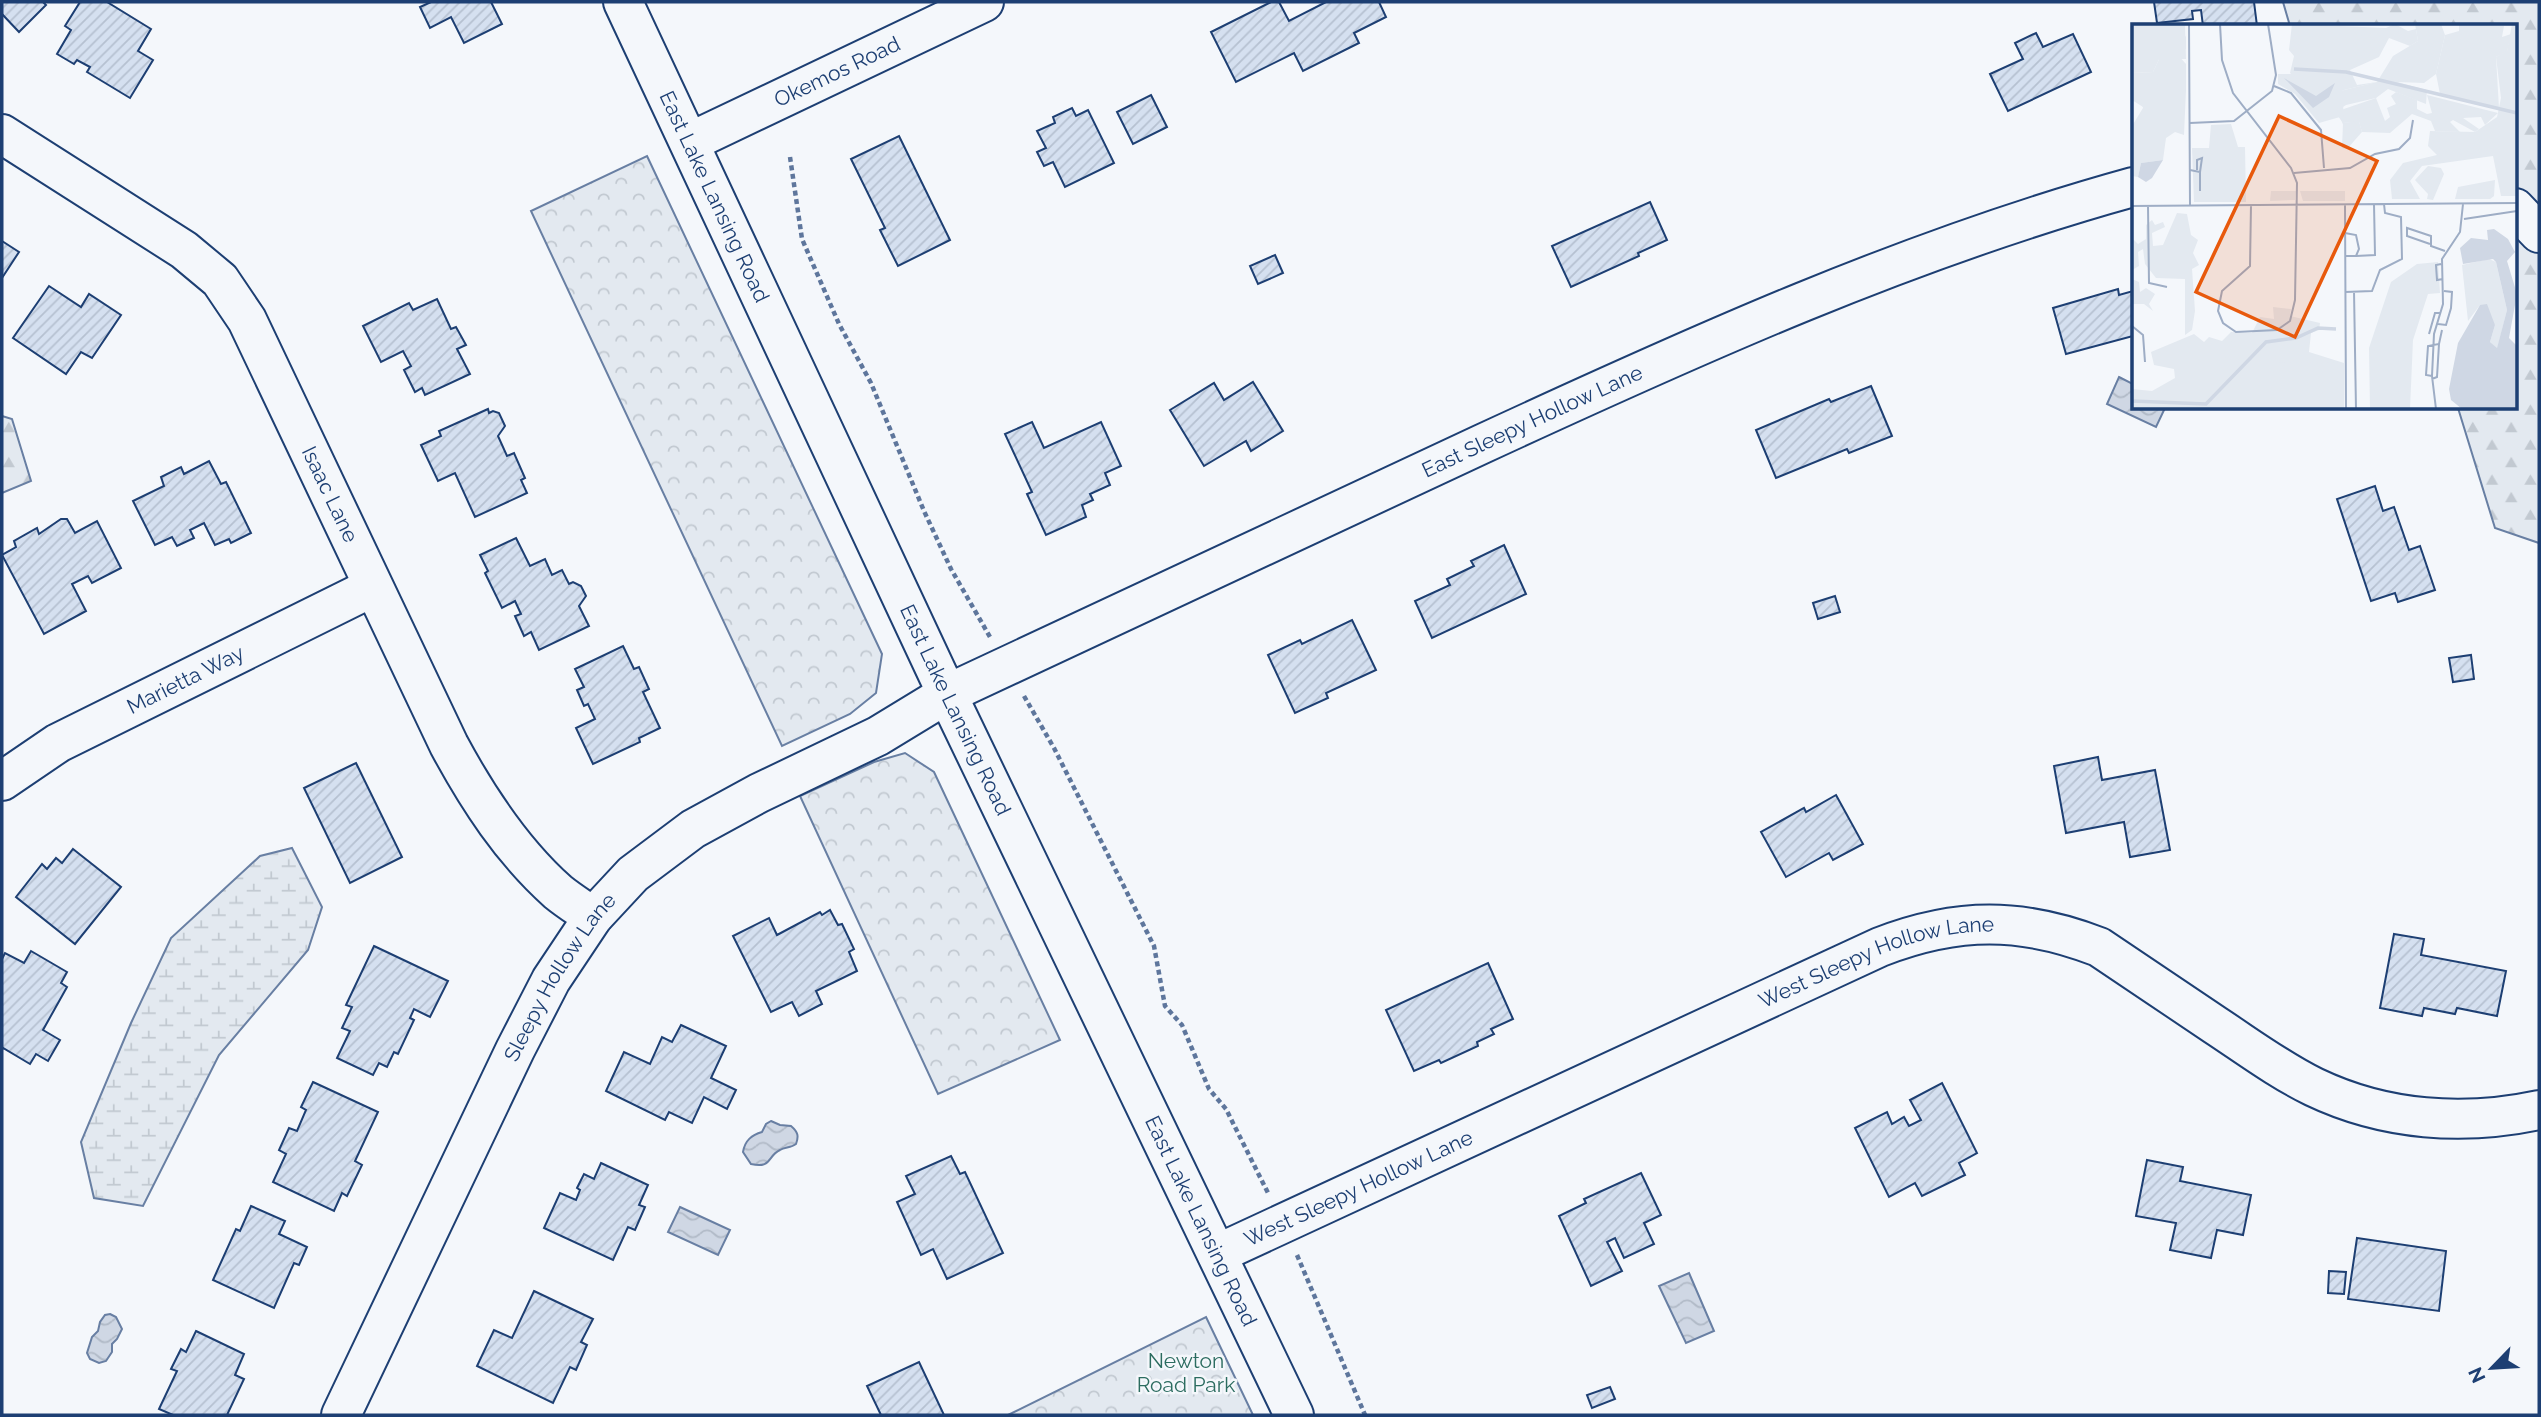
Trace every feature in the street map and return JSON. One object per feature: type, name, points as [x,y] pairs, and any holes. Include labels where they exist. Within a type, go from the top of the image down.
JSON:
[{"type":"street","name":"East Lake Lansing Road","points":[[623,2],[947,694],[1294,1415]]},
{"type":"street","name":"Okemos Road","points":[[690,142],[984,2]]},
{"type":"street","name":"Isaac Lane","points":[[2,134],[184,250],[220,280],[247,320],[449,746],[475,793],[508,838],[558,892],[593,917]]},
{"type":"street","name":"East Sleepy Hollow Lane","points":[[947,694],[1627,377],[1764,317],[1997,228],[2132,187]]},
{"type":"street","points":[[2516,209],[2539,233]]},
{"type":"street","name":"Marietta Way","points":[[2,781],[58,743],[373,587]]},
{"type":"street","name":"Sleepy Hollow Lane","points":[[341,1415],[515,1050],[551,980],[593,917],[634,874],[693,829],[759,793],[878,736],[947,694]]},
{"type":"street","name":"West Sleepy Hollow Lane","points":[[1217,1254],[1880,947],[1919,933],[1971,924],[2036,928],[2068,935],[2099,947],[2280,1069],[2352,1102],[2390,1112],[2469,1120],[2539,1110]]},
{"type":"path","points":[[790,157],[802,239],[839,324],[871,383],[924,511],[951,569],[1054,748],[1154,946],[1165,1006],[1182,1025],[1209,1089],[1226,1110],[1283,1224],[1365,1415]]},
{"type":"green space","points":[[2283,2],[2539,2],[2539,543],[2495,528],[2459,410],[2516,410],[2516,24],[2289,24]]},
{"type":"green space","points":[[647,156],[882,654],[876,693],[850,714],[782,746],[531,211]]},
{"type":"green space","points":[[2,416],[12,419],[31,481],[2,493]]},
{"type":"green space","points":[[905,753],[934,772],[1060,1040],[938,1094],[800,796],[874,762]]},
{"type":"green space","points":[[292,848],[322,907],[308,950],[219,1055],[143,1206],[94,1198],[81,1142],[131,1023],[171,938],[260,856]]},
{"type":"green space","name":"Newton Road Park","points":[[1206,1317],[1253,1415],[1008,1415]]},
{"type":"water","points":[[2119,377],[2132,384],[2132,410],[2164,410],[2156,427],[2107,404]]},
{"type":"water","points":[[771,1121],[791,1126],[797,1134],[796,1144],[782,1149],[763,1165],[751,1164],[743,1152],[745,1144],[752,1136],[762,1132]]},
{"type":"water","points":[[680,1207],[730,1230],[718,1255],[668,1232]]},
{"type":"water","points":[[1689,1273],[1714,1331],[1686,1343],[1659,1286]]},
{"type":"water","points":[[105,1315],[116,1317],[122,1329],[112,1344],[112,1352],[106,1361],[99,1363],[90,1359],[87,1353],[100,1322]]},
{"type":"building","points":[[2,2],[43,2],[46,5],[19,32],[2,14]]},
{"type":"building","points":[[80,2],[107,2],[151,29],[138,51],[153,60],[130,98],[87,72],[90,67],[77,60],[74,64],[57,54],[71,30],[65,26]]},
{"type":"building","points":[[431,2],[491,2],[502,24],[464,43],[451,17],[430,28],[420,7]]},
{"type":"building","points":[[1271,2],[1279,2],[1289,21],[1326,2],[1379,2],[1386,17],[1354,33],[1359,43],[1303,71],[1294,53],[1236,82],[1211,32]]},
{"type":"building","points":[[2154,2],[2254,2],[2257,24],[2203,24],[2201,10],[2192,11],[2193,19],[2157,23]]},
{"type":"building","points":[[2036,33],[2043,47],[2073,34],[2091,72],[2008,111],[1990,74],[2023,59],[2015,43]]},
{"type":"building","points":[[1151,95],[1167,127],[1133,144],[1117,112]]},
{"type":"building","points":[[1072,108],[1076,116],[1088,110],[1114,163],[1065,187],[1053,162],[1044,166],[1037,152],[1046,148],[1037,131],[1055,123],[1053,117]]},
{"type":"building","points":[[899,136],[950,240],[898,266],[880,230],[885,228],[851,159]]},
{"type":"building","points":[[1650,202],[1667,240],[1571,287],[1552,246]]},
{"type":"building","points":[[2,241],[19,252],[2,278]]},
{"type":"building","points":[[1275,255],[1283,273],[1258,284],[1250,266]]},
{"type":"building","points":[[49,286],[81,307],[89,294],[121,315],[92,358],[81,352],[66,374],[13,338]]},
{"type":"building","points":[[2118,289],[2119,295],[2132,291],[2132,336],[2066,354],[2053,308]]},
{"type":"building","points":[[437,299],[451,329],[456,327],[466,345],[457,349],[470,374],[425,395],[422,388],[415,392],[404,370],[411,366],[403,351],[381,362],[363,326],[409,303],[413,310]]},
{"type":"building","points":[[1253,382],[1283,431],[1251,451],[1246,441],[1204,466],[1170,410],[1214,383],[1224,400]]},
{"type":"building","points":[[1871,386],[1892,436],[1849,453],[1847,449],[1776,478],[1756,430],[1829,399],[1831,402]]},
{"type":"building","points":[[488,409],[489,413],[499,413],[505,426],[498,436],[507,456],[514,453],[525,478],[521,480],[527,493],[475,517],[455,473],[438,481],[421,445],[441,436],[439,431]]},
{"type":"building","points":[[1032,422],[1044,448],[1101,422],[1121,466],[1105,473],[1110,485],[1090,494],[1093,500],[1082,505],[1086,517],[1046,535],[1027,494],[1032,492],[1005,434]]},
{"type":"building","points":[[209,461],[221,484],[226,482],[251,533],[231,543],[229,539],[215,545],[204,523],[190,530],[194,538],[177,546],[172,537],[155,545],[133,501],[164,486],[161,477],[181,467],[184,474]]},
{"type":"building","points":[[2375,486],[2383,511],[2394,507],[2409,550],[2420,546],[2435,590],[2398,602],[2395,593],[2371,601],[2337,499]]},
{"type":"building","points":[[61,519],[67,519],[75,533],[97,521],[121,568],[92,583],[88,576],[72,584],[86,611],[44,634],[2,555],[16,547],[14,541],[37,528],[39,534]]},
{"type":"building","points":[[516,538],[530,566],[545,559],[552,575],[562,570],[569,584],[573,582],[581,586],[586,596],[579,606],[589,626],[539,650],[531,632],[524,636],[515,616],[521,614],[515,601],[502,608],[485,573],[488,571],[480,555]]},
{"type":"building","points":[[1504,545],[1526,594],[1432,638],[1415,601],[1450,585],[1447,579],[1474,566],[1471,561]]},
{"type":"building","points":[[1835,596],[1840,612],[1818,619],[1813,603]]},
{"type":"building","points":[[1352,620],[1376,670],[1326,693],[1328,698],[1295,713],[1268,655],[1300,640],[1302,644]]},
{"type":"building","points":[[623,646],[634,669],[639,667],[649,689],[643,692],[660,728],[639,738],[640,742],[593,764],[576,728],[595,719],[588,704],[584,706],[577,690],[584,687],[575,669]]},
{"type":"building","points":[[2471,655],[2474,679],[2453,682],[2449,658]]},
{"type":"building","points":[[2098,757],[2102,780],[2155,770],[2170,850],[2130,857],[2124,822],[2066,833],[2054,766]]},
{"type":"building","points":[[356,763],[402,857],[350,883],[304,788]]},
{"type":"building","points":[[1836,795],[1863,844],[1833,860],[1829,853],[1786,877],[1761,832],[1804,808],[1806,812]]},
{"type":"building","points":[[73,849],[121,887],[75,944],[16,897],[42,864],[47,869],[56,858],[62,863]]},
{"type":"building","points":[[830,910],[838,925],[842,924],[854,949],[849,952],[857,971],[816,991],[822,1004],[799,1016],[792,1002],[771,1012],[733,936],[769,918],[777,935],[820,912],[822,915]]},
{"type":"building","points":[[2394,934],[2424,939],[2421,955],[2506,971],[2497,1016],[2457,1008],[2455,1014],[2424,1008],[2422,1016],[2380,1008]]},
{"type":"building","points":[[374,946],[448,981],[430,1017],[414,1009],[410,1018],[414,1020],[398,1054],[394,1052],[387,1067],[379,1063],[373,1075],[337,1058],[350,1031],[342,1028],[352,1007],[346,1005]]},
{"type":"building","points":[[31,951],[67,972],[61,983],[67,987],[43,1030],[60,1040],[48,1061],[36,1054],[30,1064],[3,1048],[2,1050],[2,959],[5,953],[24,963]]},
{"type":"building","points":[[1488,963],[1513,1019],[1491,1029],[1494,1034],[1477,1042],[1478,1046],[1441,1063],[1439,1060],[1414,1071],[1386,1010]]},
{"type":"building","points":[[681,1025],[726,1046],[711,1078],[736,1090],[727,1109],[704,1097],[692,1123],[669,1112],[665,1120],[606,1091],[624,1052],[650,1064],[662,1037],[672,1042]]},
{"type":"building","points":[[313,1082],[378,1112],[355,1161],[362,1165],[347,1196],[342,1193],[334,1211],[273,1182],[286,1154],[279,1150],[289,1128],[297,1131],[306,1110],[301,1107]]},
{"type":"building","points":[[1942,1083],[1977,1153],[1959,1163],[1965,1175],[1922,1196],[1915,1183],[1889,1197],[1855,1128],[1887,1112],[1892,1124],[1904,1117],[1909,1126],[1921,1120],[1910,1100]]},
{"type":"building","points":[[951,1156],[960,1174],[965,1172],[1003,1253],[947,1279],[933,1249],[921,1255],[897,1202],[915,1194],[906,1176]]},
{"type":"building","points":[[2147,1160],[2183,1167],[2180,1181],[2251,1195],[2243,1235],[2217,1230],[2211,1258],[2170,1250],[2176,1223],[2136,1216]]},
{"type":"building","points":[[601,1163],[648,1185],[639,1205],[645,1207],[635,1230],[628,1227],[613,1260],[544,1228],[560,1193],[576,1200],[580,1190],[577,1188],[584,1174],[594,1179]]},
{"type":"building","points":[[1641,1173],[1661,1215],[1644,1223],[1654,1244],[1624,1258],[1615,1238],[1607,1242],[1622,1271],[1591,1286],[1559,1216],[1586,1203],[1584,1199]]},
{"type":"building","points":[[251,1206],[285,1221],[279,1234],[307,1247],[299,1265],[294,1263],[274,1308],[213,1280],[236,1229],[240,1231]]},
{"type":"building","points":[[2357,1238],[2446,1251],[2439,1311],[2348,1299]]},
{"type":"building","points":[[2329,1271],[2346,1272],[2344,1294],[2328,1293]]},
{"type":"building","points":[[534,1291],[593,1319],[581,1342],[587,1345],[576,1370],[570,1367],[553,1403],[477,1366],[494,1330],[512,1338]]},
{"type":"building","points":[[196,1331],[244,1354],[235,1375],[244,1379],[227,1415],[173,1415],[159,1409],[177,1371],[171,1369],[181,1349],[186,1352]]},
{"type":"building","points":[[919,1362],[944,1415],[881,1415],[867,1386]]},
{"type":"building","points":[[1610,1387],[1615,1399],[1592,1408],[1587,1395]]}]
